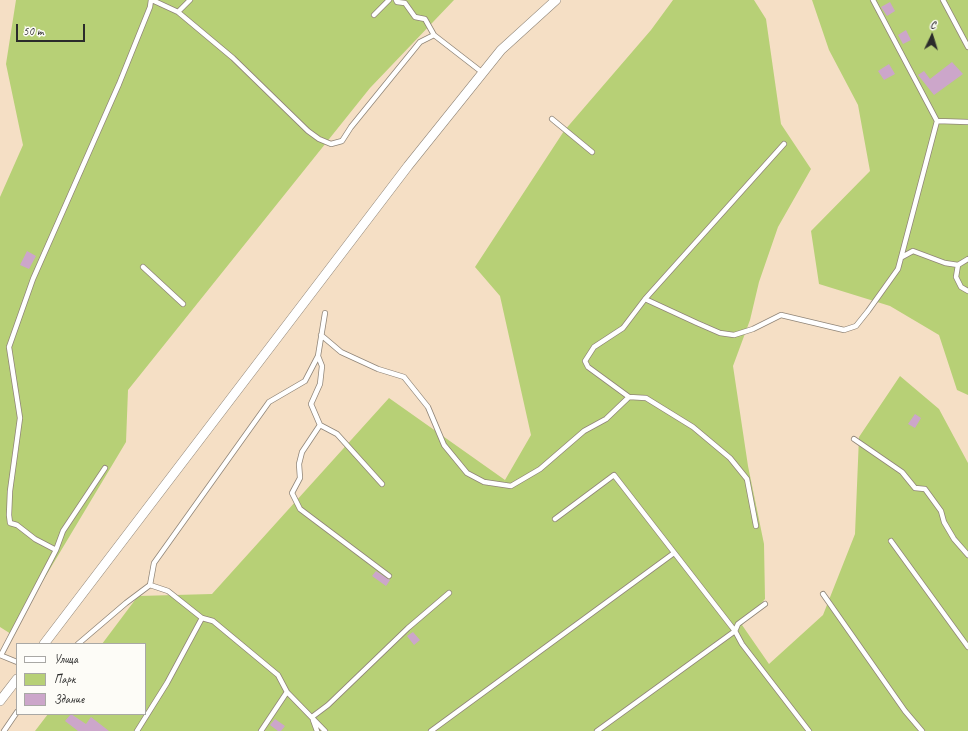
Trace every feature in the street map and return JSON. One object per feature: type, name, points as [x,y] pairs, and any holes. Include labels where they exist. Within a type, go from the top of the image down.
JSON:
[{"type":"street","points":[[49,642],[408,166],[501,50],[556,0]]},
{"type":"street","points":[[0,701],[16,680]]},
{"type":"lane","points":[[56,550],[35,539],[17,525],[10,523],[10,491],[20,418],[9,347],[34,279],[119,84],[152,0],[178,12],[233,58],[308,130],[319,139],[331,144],[342,141],[351,127],[420,42],[434,35]]},
{"type":"lane","points":[[178,12],[190,0]]},
{"type":"lane","points":[[374,15],[388,0]]},
{"type":"lane","points":[[396,0],[397,2],[405,3],[415,17],[425,19],[434,35],[483,73]]},
{"type":"lane","points":[[645,299],[720,333],[734,335],[781,315],[844,330],[856,326],[868,312],[898,269],[911,215],[938,121],[873,0]]},
{"type":"lane","points":[[943,0],[968,47]]},
{"type":"lane","points":[[552,119],[592,152]]},
{"type":"lane","points":[[938,121],[968,122]]},
{"type":"lane","points":[[756,526],[747,479],[730,458],[693,427],[646,398],[629,397],[588,367],[585,361],[594,347],[623,328],[645,299],[784,144]]},
{"type":"lane","points":[[902,257],[913,250],[945,263],[958,265],[968,260]]},
{"type":"lane","points":[[958,265],[956,277],[961,287],[968,291]]},
{"type":"lane","points":[[143,267],[184,304]]},
{"type":"lane","points":[[79,643],[126,603],[150,585],[154,563],[269,402],[305,381],[318,356],[325,313]]},
{"type":"lane","points":[[321,335],[341,352],[378,370],[404,377],[428,407],[444,445],[467,473],[484,482],[512,486],[540,469],[584,431],[606,419],[629,397]]},
{"type":"lane","points":[[318,356],[322,366],[320,384],[311,404],[320,425],[337,434],[382,484]]},
{"type":"lane","points":[[320,425],[302,452],[299,464],[300,478],[292,494],[300,509],[389,576]]},
{"type":"lane","points":[[854,439],[902,472],[915,488],[925,489],[941,511],[944,522],[954,539],[968,555]]},
{"type":"lane","points":[[16,662],[0,655],[56,550],[63,531],[105,468]]},
{"type":"lane","points":[[555,519],[614,475],[735,631],[742,644],[809,731]]},
{"type":"lane","points":[[890,540],[968,647]]},
{"type":"lane","points":[[431,731],[674,553]]},
{"type":"lane","points":[[150,585],[168,591],[202,618],[213,621],[278,675],[287,692],[325,731]]},
{"type":"lane","points":[[312,717],[328,705],[408,628],[449,593]]},
{"type":"lane","points":[[823,594],[905,711],[922,731]]},
{"type":"lane","points":[[598,731],[735,631],[738,624],[765,604]]},
{"type":"lane","points":[[137,731],[167,683],[202,618]]},
{"type":"lane","points":[[261,731],[287,692]]},
{"type":"lane","points":[[4,731],[16,713]]},
{"type":"lane","points":[[312,717],[317,731]]},
{"type":"green space","points":[[16,0],[454,0],[370,88],[128,390],[126,442],[11,634],[0,627],[0,197],[23,145],[6,64]]},
{"type":"green space","points":[[673,0],[754,0],[766,19],[781,124],[811,169],[778,227],[759,282],[750,320],[733,366],[748,466],[764,544],[765,599],[742,625],[769,664],[823,615],[855,534],[859,437],[900,376],[939,409],[968,463],[968,731],[35,731],[47,715],[146,715],[146,643],[103,643],[138,596],[212,594],[389,398],[505,480],[531,435],[500,296],[475,267],[564,131],[651,30]]},
{"type":"green space","points":[[812,0],[968,0],[968,395],[957,390],[939,335],[890,306],[819,284],[811,231],[870,171],[858,105],[829,50]]},
{"type":"building","points":[[890,2],[895,11],[887,16],[881,7]]},
{"type":"building","points":[[906,30],[911,40],[903,44],[898,35]]},
{"type":"building","points":[[952,62],[963,74],[934,95],[918,75],[924,71],[930,79]]},
{"type":"building","points":[[889,64],[895,74],[884,80],[878,71]]},
{"type":"building","points":[[27,251],[36,256],[29,269],[20,265]]},
{"type":"building","points":[[915,414],[921,418],[915,428],[908,424]]},
{"type":"building","points":[[376,571],[390,580],[386,586],[372,576]]},
{"type":"building","points":[[413,632],[420,640],[414,645],[407,636]]},
{"type":"building","points":[[70,715],[72,715],[86,724],[91,717],[109,731],[78,731],[65,721]]},
{"type":"building","points":[[275,719],[285,726],[281,731],[278,731],[270,725]]}]
